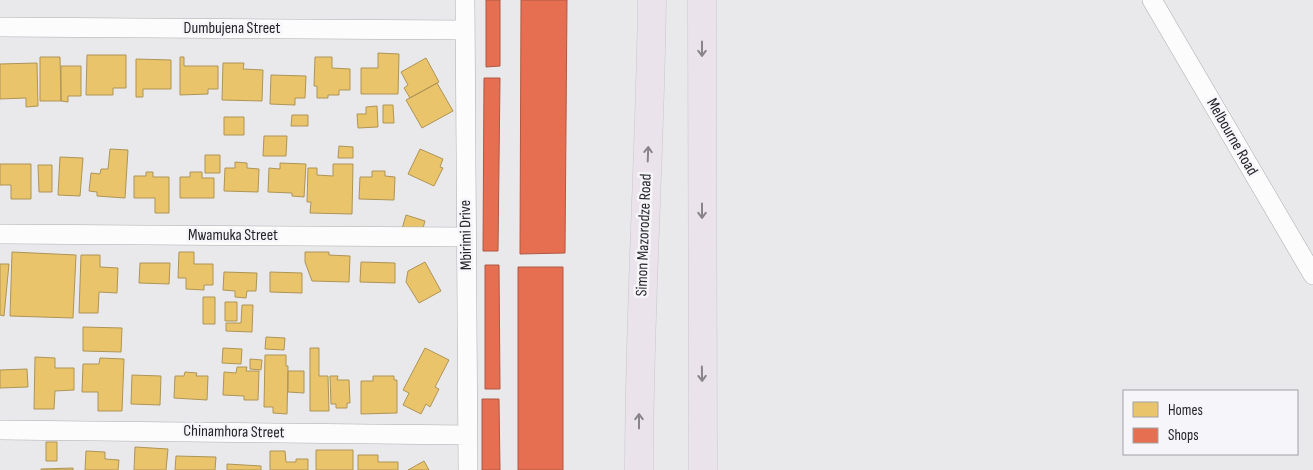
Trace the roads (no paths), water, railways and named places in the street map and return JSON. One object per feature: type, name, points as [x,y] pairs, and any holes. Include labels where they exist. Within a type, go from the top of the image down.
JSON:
[{"type":"highway","name":"Simon Mazorodze Road","points":[[639,470],[639,377],[651,76],[652,0]]},
{"type":"highway","points":[[702,0],[703,470]]},
{"type":"street","name":"Mbirimi Drive","points":[[465,0],[465,237],[468,331],[468,470]]},
{"type":"street","name":"Melbourne Road","points":[[1152,0],[1313,275]]},
{"type":"street","name":"Dumbujena Street","points":[[0,27],[465,30]]},
{"type":"street","name":"Mwamuka Street","points":[[0,234],[465,237]]},
{"type":"street","name":"Chinamhora Street","points":[[0,430],[468,435]]}]
